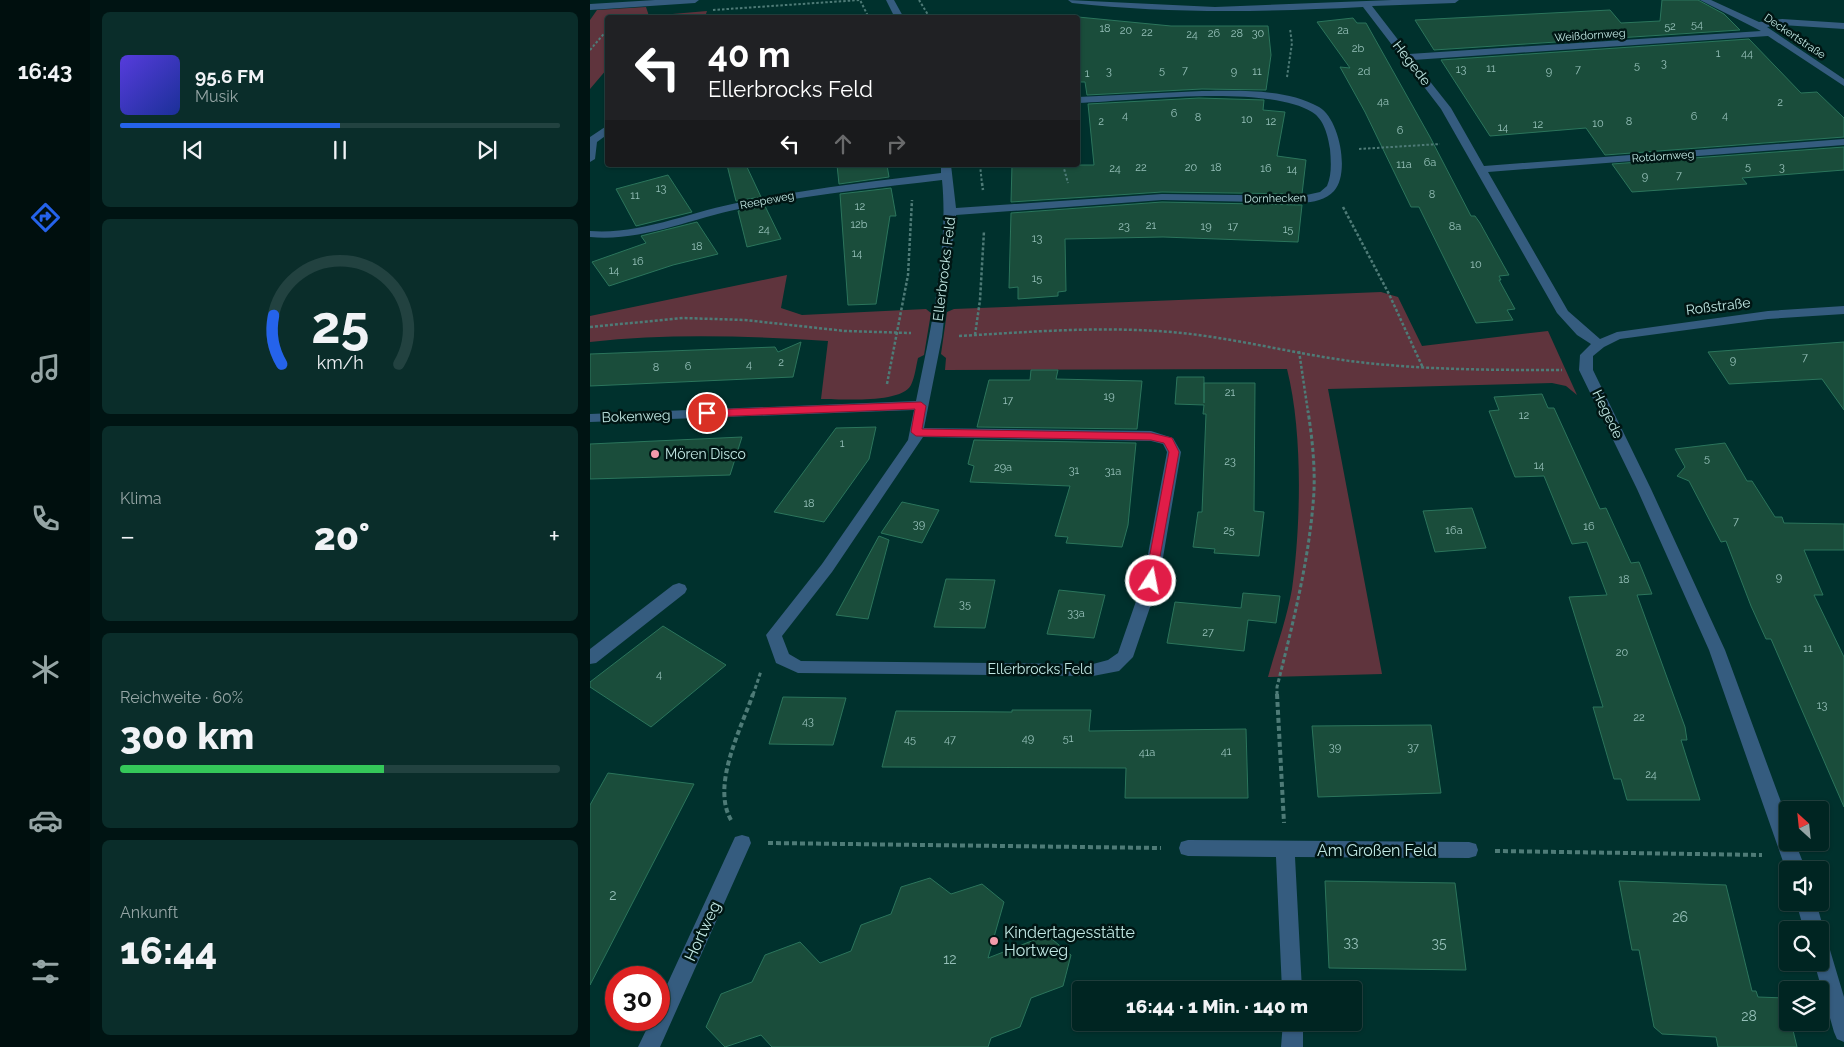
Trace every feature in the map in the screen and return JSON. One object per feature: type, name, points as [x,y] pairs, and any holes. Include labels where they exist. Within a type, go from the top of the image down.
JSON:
[{"type":"street","points":[[590,7],[695,0]]},
{"type":"street","points":[[890,0],[898,15]]},
{"type":"street","points":[[1072,0],[1168,9],[1283,4],[1366,5],[1455,0]]},
{"type":"street","name":"Deckertstraße","points":[[1704,0],[1758,24],[1844,83]]},
{"type":"street","name":"Hegede","points":[[1366,5],[1409,57],[1446,108],[1563,313],[1582,332],[1599,344]]},
{"type":"street","points":[[1758,24],[1782,22],[1844,26]]},
{"type":"street","name":"Weißdornweg","points":[[1409,57],[1772,33]]},
{"type":"street","name":"Dornhecken","points":[[951,212],[1052,203],[1164,197],[1296,200],[1324,194],[1331,189],[1336,179],[1336,151],[1331,130],[1317,110],[1301,102],[1284,98],[1206,94],[1136,95],[1080,100]]},
{"type":"street","points":[[590,159],[592,141],[605,130]]},
{"type":"street","name":"Rotdornweg","points":[[1482,169],[1844,142]]},
{"type":"street","name":"Reepeweg","points":[[590,234],[621,234],[712,211],[780,198],[910,180],[947,170]]},
{"type":"street","name":"Ellerbrocks Feld","points":[[916,432],[1151,436],[1168,441],[1174,452],[1151,581],[1125,657],[1113,666],[1093,670],[798,667],[782,658],[774,635],[827,568],[915,440],[916,432],[921,406],[936,337],[951,212],[947,170]]},
{"type":"street","name":"Roßstraße","points":[[1599,344],[1617,336],[1701,323],[1844,310]]},
{"type":"street","points":[[1586,370],[1587,355],[1599,344]]},
{"type":"street","name":"Hegede","points":[[1586,370],[1644,490],[1717,650],[1793,861]]},
{"type":"street","name":"Bokenweg","points":[[590,418],[921,406]]},
{"type":"street","points":[[590,658],[679,589]]},
{"type":"street","name":"Hortweg","points":[[649,1047],[742,843]]},
{"type":"street","name":"Am Großen Feld","points":[[1188,848],[1469,850]]},
{"type":"street","points":[[1285,849],[1292,981]]},
{"type":"street","points":[[1826,971],[1844,1032]]},
{"type":"street","points":[[1292,1047],[1293,1031]]},
{"type":"path","points":[[706,10],[860,0],[868,15]]},
{"type":"path","points":[[919,0],[928,15]]},
{"type":"path","points":[[1283,4],[1292,43],[1284,98]]},
{"type":"path","points":[[590,50],[605,32]]},
{"type":"path","points":[[1336,151],[1466,142]]},
{"type":"path","points":[[975,335],[984,251],[985,209],[980,167]]},
{"type":"path","points":[[882,407],[911,250],[910,180]]},
{"type":"path","points":[[1324,194],[1345,208],[1389,294],[1423,368]]},
{"type":"path","points":[[590,327],[683,318],[745,320],[845,331],[897,331],[936,337],[1060,329],[1124,330],[1228,339],[1371,364],[1423,368],[1586,370]]},
{"type":"path","points":[[1285,849],[1277,688],[1300,594],[1314,491],[1313,444],[1299,351]]},
{"type":"path","points":[[774,635],[724,777],[726,811],[742,843],[1188,848]]},
{"type":"path","points":[[1469,850],[1779,862]]},
{"type":"shaded area","points":[[646,7],[649,15],[605,15],[605,71],[590,89],[590,20],[597,10]]},
{"type":"shaded area","points":[[707,11],[706,15],[661,15]]},
{"type":"shaded area","points":[[787,275],[781,308],[802,315],[926,309],[931,313],[924,355],[918,358],[911,385],[905,391],[883,398],[856,400],[821,399],[828,341],[679,336],[590,342],[590,316]]},
{"type":"shaded area","points":[[1381,292],[1398,297],[1422,346],[1548,331],[1577,395],[1566,386],[1552,383],[1328,389],[1382,674],[1268,677],[1290,600],[1299,507],[1296,421],[1287,369],[945,370],[946,358],[941,354],[947,312],[954,309]]},
{"type":"building","points":[[1662,0],[1698,0],[1724,14],[1740,30],[1434,50],[1415,20],[1610,10],[1621,23],[1660,21]]},
{"type":"building","points":[[1080,17],[1171,26],[1268,26],[1271,55],[1266,90],[1202,89],[1087,95],[1085,82],[1080,82]]},
{"type":"building","points":[[1353,18],[1357,23],[1366,23],[1430,137],[1471,216],[1475,216],[1480,223],[1509,275],[1499,276],[1501,280],[1499,280],[1515,309],[1507,310],[1513,320],[1476,323],[1419,207],[1411,207],[1365,112],[1340,67],[1350,68],[1317,22]]},
{"type":"building","points":[[1749,39],[1801,93],[1817,92],[1844,118],[1844,137],[1605,155],[1586,128],[1490,136],[1441,60]]},
{"type":"building","points":[[1199,98],[1264,100],[1263,110],[1285,112],[1277,156],[1306,160],[1302,194],[1162,192],[1011,202],[1012,167],[1080,167],[1080,165],[1094,165],[1088,104]]},
{"type":"building","points":[[1844,147],[1844,170],[1742,178],[1747,184],[1632,192],[1612,164]]},
{"type":"building","points":[[728,167],[747,167],[761,197],[736,201]]},
{"type":"building","points":[[837,167],[887,167],[889,177],[839,184]]},
{"type":"building","points":[[668,175],[692,212],[636,226],[616,189]]},
{"type":"building","points":[[891,188],[896,216],[890,216],[876,304],[848,305],[840,194]]},
{"type":"building","points":[[1162,202],[1302,205],[1298,242],[1163,237],[1065,239],[1066,291],[1058,292],[1058,296],[1018,299],[1018,287],[1009,288],[1011,213]]},
{"type":"building","points":[[765,206],[781,239],[747,247],[738,211]]},
{"type":"building","points":[[697,222],[718,254],[673,265],[609,286],[592,262],[646,243],[641,236]]},
{"type":"building","points":[[801,342],[793,377],[590,386],[590,354],[775,347],[778,352]]},
{"type":"building","points":[[1844,342],[1844,410],[1822,379],[1729,384],[1708,352]]},
{"type":"building","points":[[1031,370],[1058,370],[1056,379],[1142,381],[1137,429],[977,427],[989,380],[1030,380]]},
{"type":"building","points":[[1177,377],[1204,377],[1204,383],[1255,383],[1254,511],[1264,512],[1259,556],[1214,553],[1215,549],[1193,547],[1198,512],[1202,512],[1206,414],[1203,414],[1204,405],[1175,404]]},
{"type":"building","points":[[1542,394],[1548,408],[1554,408],[1600,509],[1606,508],[1631,563],[1639,562],[1652,594],[1637,595],[1685,727],[1687,740],[1681,740],[1700,800],[1627,800],[1621,779],[1614,779],[1593,707],[1603,707],[1569,597],[1607,595],[1587,542],[1572,544],[1544,476],[1515,477],[1489,411],[1499,410],[1494,397]]},
{"type":"building","points":[[876,427],[869,459],[824,522],[774,512],[836,428]]},
{"type":"building","points":[[742,437],[730,475],[590,479],[590,444]]},
{"type":"building","points":[[974,440],[1136,443],[1128,525],[1122,547],[1066,543],[1068,537],[1055,536],[1070,486],[970,482],[974,466],[968,464]]},
{"type":"building","points":[[1725,443],[1747,481],[1752,481],[1775,517],[1782,517],[1784,523],[1844,524],[1844,550],[1804,550],[1823,595],[1814,595],[1844,657],[1844,807],[1771,639],[1766,639],[1751,606],[1726,541],[1721,542],[1689,481],[1677,476],[1685,467],[1675,449]]},
{"type":"building","points":[[902,502],[939,510],[922,543],[881,533]]},
{"type":"building","points":[[1472,508],[1486,548],[1435,552],[1423,511]]},
{"type":"building","points":[[879,536],[889,540],[868,619],[836,615]]},
{"type":"building","points":[[946,579],[995,580],[985,628],[934,627]]},
{"type":"building","points":[[1059,590],[1105,595],[1094,638],[1047,634]]},
{"type":"building","points":[[1243,593],[1280,596],[1276,623],[1248,620],[1244,651],[1167,643],[1175,602],[1241,608]]},
{"type":"building","points":[[663,626],[726,665],[651,727],[590,687],[590,682]]},
{"type":"building","points":[[783,697],[846,698],[833,745],[769,744]]},
{"type":"building","points":[[1012,710],[1091,710],[1089,731],[1246,729],[1248,798],[1125,798],[1126,768],[882,767],[896,711],[1012,712]]},
{"type":"building","points":[[1431,725],[1441,793],[1318,797],[1312,726]]},
{"type":"building","points":[[608,773],[694,784],[590,985],[590,805]]},
{"type":"building","name":"Kindertagesstätte Hortweg","points":[[930,878],[951,894],[982,884],[1004,902],[988,958],[1047,935],[1071,955],[1063,986],[1031,998],[1020,1027],[991,1038],[988,1047],[772,1047],[761,1035],[725,1047],[706,1027],[721,994],[752,982],[765,955],[800,942],[820,963],[851,951],[861,925],[891,914],[901,887]]},
{"type":"building","points":[[1325,881],[1455,883],[1466,970],[1329,968]]},
{"type":"building","points":[[1619,881],[1726,885],[1752,991],[1756,991],[1758,997],[1779,998],[1779,1031],[1793,1031],[1797,1047],[1718,1047],[1716,1037],[1662,1034],[1654,1027],[1639,950],[1632,950]]},
{"type":"place","name":"Mören Disco","points":[[655,454]]},
{"type":"place","name":"Kindertagesstätte Hortweg","points":[[994,941]]},
{"type":"route","points":[[707,413],[921,406],[916,432],[1151,436],[1168,441],[1174,452],[1151,581]]}]
